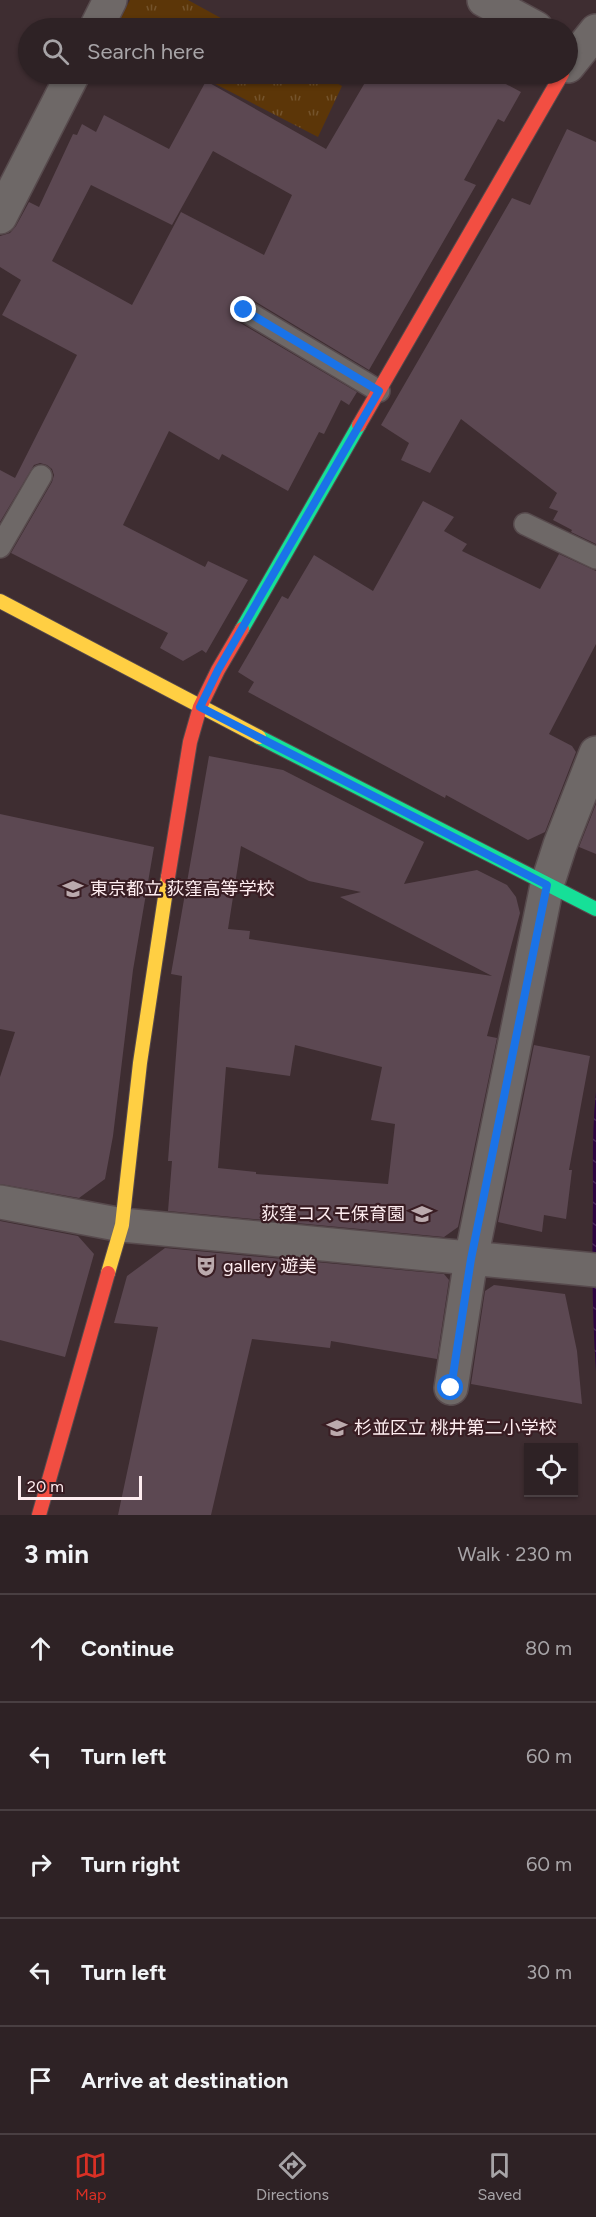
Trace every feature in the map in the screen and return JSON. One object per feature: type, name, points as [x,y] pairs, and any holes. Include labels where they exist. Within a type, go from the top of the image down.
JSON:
[{"type":"street","points":[[101,18],[110,0]]},
{"type":"street","points":[[484,0],[517,18]]},
{"type":"street","points":[[0,217],[68,84]]},
{"type":"street","points":[[39,1515],[122,1225],[152,972],[190,742],[200,707],[224,660],[379,391],[561,84]]},
{"type":"street","points":[[0,601],[200,707],[596,909]]},
{"type":"street","points":[[451,1388],[471,1259],[547,885],[596,753]]},
{"type":"street","points":[[0,1202],[122,1225],[594,1270]]},
{"type":"lane","points":[[244,310],[379,391]]},
{"type":"lane","points":[[0,547],[40,476]]},
{"type":"lane","points":[[525,524],[596,558]]},
{"type":"green space","points":[[130,0],[188,0],[221,18],[120,18]]},
{"type":"green space","points":[[215,84],[338,84],[342,86],[318,137]]},
{"type":"water","points":[[596,1092],[596,1371],[592,1265]]},
{"type":"building","points":[[204,84],[211,84],[326,149],[364,84],[506,84],[521,92],[504,122],[498,119],[464,180],[476,185],[369,370],[251,299],[238,299],[233,304],[233,316],[237,321],[357,392],[349,405],[341,400],[324,434],[319,432],[288,491],[222,454],[219,460],[169,431],[123,525],[205,567],[208,561],[248,580],[206,653],[202,650],[183,661],[160,648],[168,633],[11,553],[54,475],[52,469],[47,465],[40,463],[34,465],[0,522],[0,470],[15,478],[77,355],[2,315],[21,280],[0,267],[0,236],[10,233],[16,226],[29,202],[39,207],[73,134],[77,135],[82,124],[96,132],[104,115],[169,149]],"holes":[[[213,151],[292,195],[264,255],[181,212],[132,305],[52,261],[91,185],[172,225]]]},
{"type":"building","points":[[567,129],[596,142],[596,544],[553,520],[558,511],[549,508],[557,493],[461,419],[430,473],[401,460],[409,443],[381,425],[512,198],[530,205]]},
{"type":"building","points":[[423,501],[454,517],[444,531],[467,544],[462,551],[540,589],[559,554],[596,571],[596,644],[549,734],[572,746],[576,752],[545,832],[528,840],[248,692],[254,682],[238,672],[282,596],[288,599],[314,555],[373,591]]},
{"type":"building","points":[[209,756],[283,770],[424,842],[404,884],[477,870],[507,885],[516,897],[520,913],[487,1036],[497,1038],[458,1227],[444,1237],[168,1211],[172,1161],[168,1161],[182,976],[171,974]],"holes":[[[241,846],[309,881],[361,892],[340,897],[492,976],[249,939],[250,931],[228,929]],[[295,1045],[382,1067],[371,1120],[395,1124],[388,1184],[256,1174],[256,1172],[218,1168],[226,1067],[290,1076]]]},
{"type":"building","points":[[596,804],[596,854],[579,847]]},
{"type":"building","points":[[0,814],[154,847],[133,970],[113,1136],[105,1179],[79,1198],[0,1184],[0,1077],[15,1032],[0,1029]]},
{"type":"building","points":[[534,1045],[590,1056],[569,1170],[572,1170],[566,1219],[544,1215],[542,1232],[498,1222]]},
{"type":"building","points":[[0,1221],[78,1236],[94,1254],[65,1357],[0,1340]]},
{"type":"building","points":[[165,1248],[444,1274],[449,1280],[437,1359],[331,1341],[330,1348],[252,1339],[211,1515],[118,1515],[158,1327],[114,1323],[127,1276]]},
{"type":"building","points":[[494,1285],[565,1294],[577,1351],[582,1404],[471,1384],[485,1291]]},
{"type":"traffic: fast","points":[[242,629],[359,425]]},
{"type":"traffic: fast","points":[[259,737],[596,909]]},
{"type":"traffic: slow","points":[[0,601],[259,737]]},
{"type":"traffic: slow","points":[[108,1273],[122,1225],[140,1063],[168,877]]},
{"type":"traffic: jam","points":[[359,425],[556,84]]},
{"type":"traffic: jam","points":[[168,877],[190,742],[200,707],[242,629]]},
{"type":"traffic: jam","points":[[39,1515],[108,1273]]},
{"type":"place","name":"東京都立 荻窪高等学校","points":[[73,889]]},
{"type":"place","name":"荻窪コスモ保育園","points":[[422,1214]]},
{"type":"place","name":"gallery 遊美","points":[[206,1266]]},
{"type":"place","name":"杉並区立 桃井第二小学校","points":[[337,1428]]},
{"type":"route","points":[[244,310],[379,391],[218,670],[200,707],[547,885],[471,1259],[451,1388]]}]
